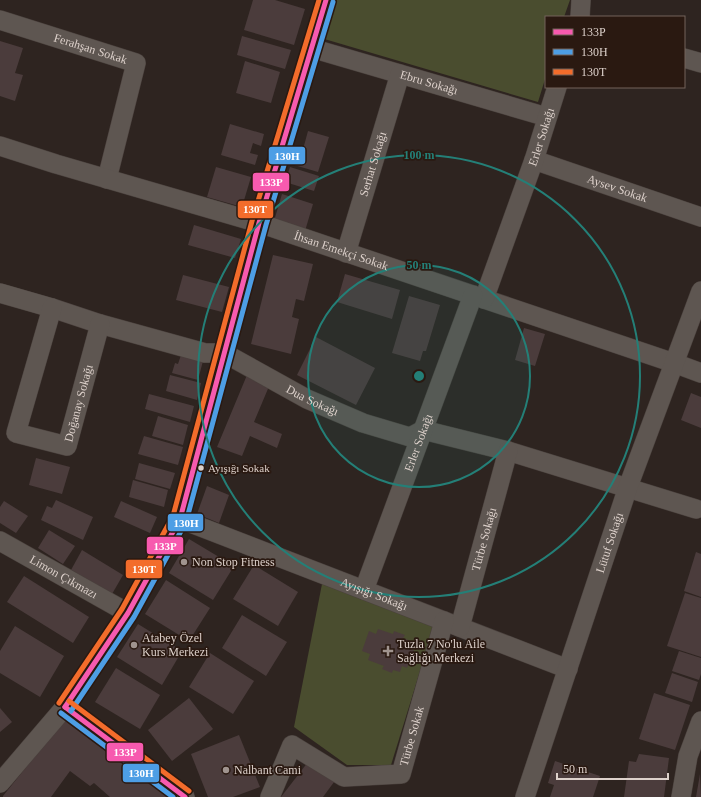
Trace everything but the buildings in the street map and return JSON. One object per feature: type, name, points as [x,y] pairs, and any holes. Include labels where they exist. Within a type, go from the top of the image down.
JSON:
[{"type":"street","points":[[0,782],[65,707],[128,613],[180,519],[259,223],[326,0]]},
{"type":"street","points":[[580,16],[581,0]]},
{"type":"street","name":"Ferahşan Sokak","points":[[0,20],[136,63],[107,179]]},
{"type":"street","name":"Ebru Sokağı","points":[[311,48],[547,117]]},
{"type":"street","points":[[685,58],[701,64]]},
{"type":"street","name":"Serhat Sokağı","points":[[346,253],[400,74]]},
{"type":"street","name":"Erler Sokağı","points":[[364,590],[423,430],[534,160],[558,88]]},
{"type":"street","name":"İhsan Emekçi Sokak","points":[[0,146],[259,223],[701,373]]},
{"type":"street","name":"Aysev Sokak","points":[[534,160],[701,217]]},
{"type":"street","name":"Lütuf Sokağı","points":[[525,797],[628,487],[701,291]]},
{"type":"street","name":"Dua Sokağı","points":[[0,293],[100,324],[205,353],[224,353],[307,399],[363,423],[410,438],[423,430]]},
{"type":"street","name":"Doğanay Sokağı","points":[[52,308],[16,433],[67,446],[100,324]]},
{"type":"street","points":[[423,430],[508,451],[696,509]]},
{"type":"street","name":"Türbe Sokağı","points":[[452,624],[508,451]]},
{"type":"street","name":"Ayışığı Sokağı","points":[[180,519],[568,669]]},
{"type":"street","name":"Limon Çıkmazı","points":[[0,541],[128,613]]},
{"type":"street","name":"Türbe Sokak","points":[[270,797],[292,745],[344,777],[401,774],[452,624]]},
{"type":"street","points":[[65,707],[185,797]]},
{"type":"street","points":[[681,797],[688,756],[701,721]]},
{"type":"green space","points":[[333,0],[570,0],[564,16],[545,16],[545,79],[538,102],[321,38]]},
{"type":"green space","points":[[322,584],[434,626],[391,765],[347,765],[294,727]]},
{"type":"transit line","name":"130T","points":[[59,703],[122,609],[173,516],[252,221],[319,0]]},
{"type":"transit line","name":"133P","points":[[65,707],[128,613],[180,519],[259,223],[326,0]]},
{"type":"transit line","name":"130H","points":[[71,711],[134,617],[186,522],[266,225],[333,2]]},
{"type":"transit line","name":"130T","points":[[69,701],[189,791]]},
{"type":"transit line","name":"133P","points":[[65,707],[185,797]]},
{"type":"transit line","name":"130H","points":[[61,713],[173,797]]},
{"type":"place","name":"Ayışığı Sokak","points":[[201,468]]},
{"type":"place","name":"Non Stop Fitness","points":[[184,562]]},
{"type":"place","name":"Atabey Özel Kurs Merkezi","points":[[134,645]]},
{"type":"place","name":"Tuzla 7 No'lu Aile Sağlığı Merkezi","points":[[388,651]]},
{"type":"place","name":"Nalbant Cami","points":[[226,770]]}]
